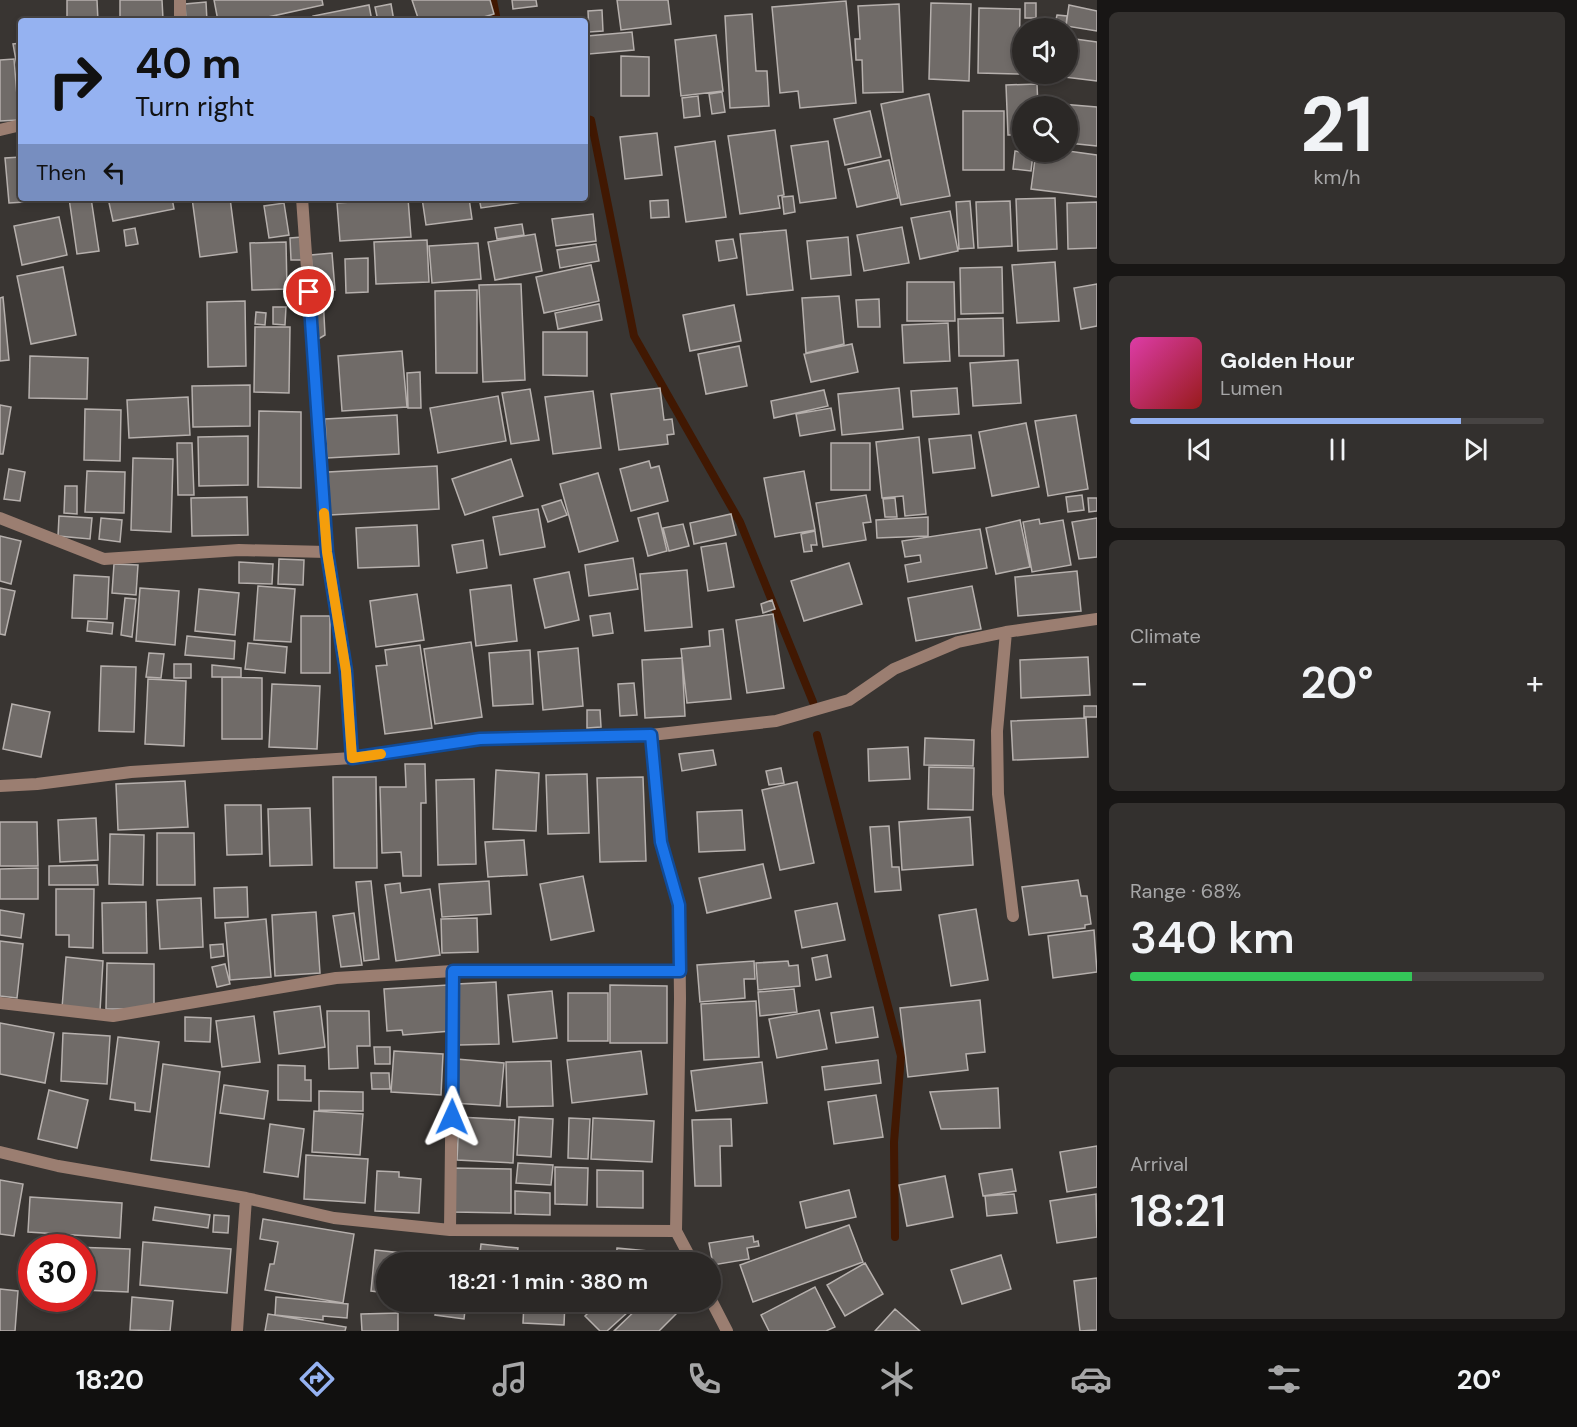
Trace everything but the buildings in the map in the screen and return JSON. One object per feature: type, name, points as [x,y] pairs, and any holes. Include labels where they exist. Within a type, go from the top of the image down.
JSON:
[{"type":"street","points":[[180,0],[180,18]]},
{"type":"street","points":[[0,130],[18,126]]},
{"type":"street","points":[[302,201],[327,552],[346,671],[352,758]]},
{"type":"street","points":[[0,518],[104,559],[239,550],[327,552]]},
{"type":"street","points":[[0,786],[37,784],[131,772],[352,758],[480,739],[651,735],[776,721],[811,713],[849,700],[894,669],[958,642],[1006,632],[1097,619]]},
{"type":"street","points":[[1006,632],[997,731],[998,794],[1013,916]]},
{"type":"street","points":[[651,735],[661,842],[679,905],[676,1231],[687,1252]]},
{"type":"street","points":[[0,1003],[113,1016],[336,978],[453,971],[680,971]]},
{"type":"street","points":[[450,1230],[453,971]]},
{"type":"street","points":[[0,1152],[58,1166],[246,1198],[334,1218],[450,1230],[676,1231]]},
{"type":"street","points":[[237,1331],[246,1198]]},
{"type":"street","points":[[717,1312],[727,1331]]},
{"type":"waterway","points":[[493,0],[496,18]]},
{"type":"waterway","points":[[588,119],[591,120],[634,336],[740,522],[813,702]]},
{"type":"waterway","points":[[817,735],[901,1056],[894,1142],[895,1237]]},
{"type":"slow traffic","points":[[324,513],[327,552],[346,671],[352,758],[381,754]]},
{"type":"route","points":[[309,292],[327,552],[346,671],[352,758],[480,739],[651,735],[661,842],[679,905],[680,971],[453,971],[452,1117]]}]
